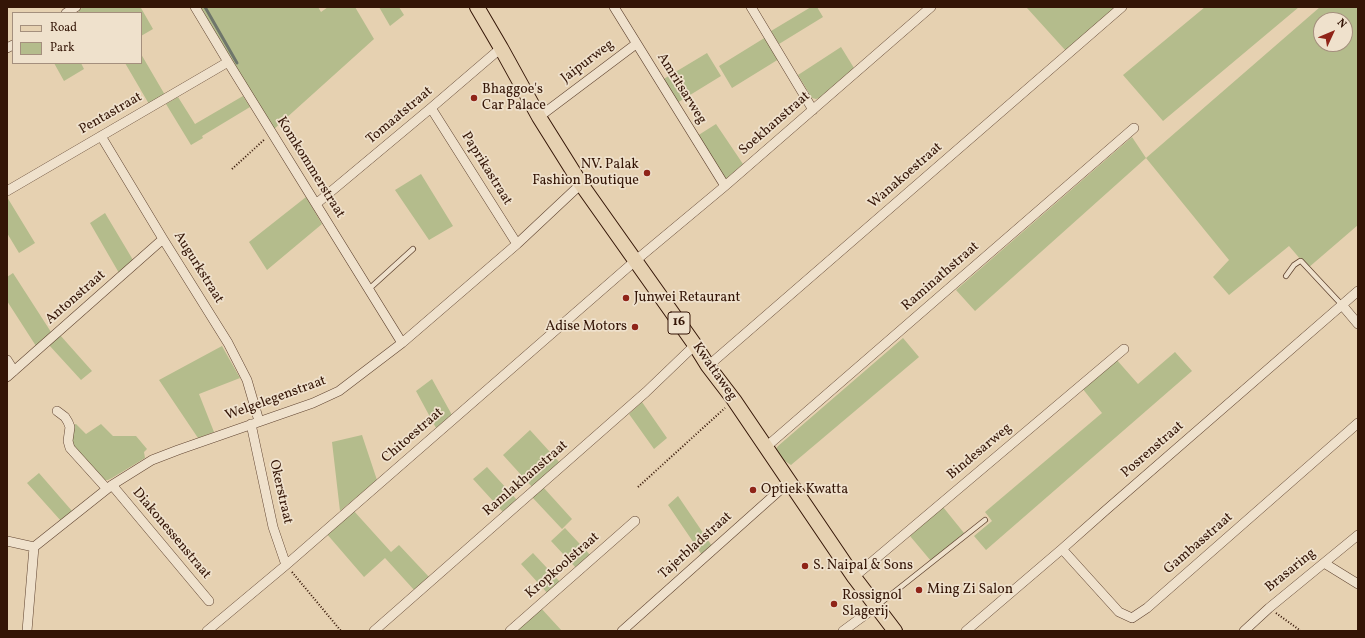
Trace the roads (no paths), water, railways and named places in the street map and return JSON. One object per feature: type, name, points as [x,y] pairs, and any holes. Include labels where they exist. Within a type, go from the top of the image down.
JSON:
[{"type":"main road","name":"Kwattaweg","points":[[477,7],[539,117],[581,184],[708,366],[734,400],[854,577],[895,631]]},
{"type":"street","name":"Komkommerstraat","points":[[195,7],[402,342]]},
{"type":"street","name":"Amritsarweg","points":[[614,7],[724,186]]},
{"type":"street","points":[[751,7],[813,110]]},
{"type":"street","name":"Soekhanstraat","points":[[635,261],[813,110],[931,7]]},
{"type":"street","name":"Wanakoestraat","points":[[708,366],[1122,7]]},
{"type":"street","name":"Jaipurweg","points":[[539,117],[636,44]]},
{"type":"street","name":"Tomaatstraat","points":[[316,204],[501,48]]},
{"type":"street","name":"Pentastraat","points":[[7,191],[228,62]]},
{"type":"street","name":"Paprikastraat","points":[[431,108],[517,244]]},
{"type":"street","name":"Raminathstraat","points":[[766,447],[1134,128]]},
{"type":"street","name":"Augurkstraat","points":[[101,136],[163,240],[228,342],[247,380],[255,423]]},
{"type":"street","name":"Welgelegenstraat","points":[[34,547],[110,487],[152,460],[313,403],[339,392],[402,342],[517,244],[581,184]]},
{"type":"street","name":"Antonstraat","points":[[11,374],[163,240]]},
{"type":"street","name":"Chitoestraat","points":[[207,631],[286,565],[635,261]]},
{"type":"street","name":"Posrenstraat","points":[[966,631],[1358,291]]},
{"type":"street","points":[[1342,305],[1358,324]]},
{"type":"street","name":"Ramlakhanstraat","points":[[374,631],[646,392],[695,346]]},
{"type":"street","name":"Bindesarweg","points":[[854,577],[1124,349]]},
{"type":"street","points":[[7,360],[11,374]]},
{"type":"street","name":"Diakonessenstraat","points":[[58,411],[65,417],[70,427],[68,441],[70,448],[110,487],[209,601]]},
{"type":"street","name":"Okerstraat","points":[[255,423],[274,527],[286,565]]},
{"type":"street","name":"Gambasstraat","points":[[1062,549],[1119,612],[1132,618],[1153,602],[1358,423]]},
{"type":"street","name":"Tajerbladstraat","points":[[622,631],[789,482]]},
{"type":"street","name":"Kropkoolstraat","points":[[510,631],[635,521]]},
{"type":"street","name":"Brasaring","points":[[1244,631],[1269,608],[1358,535]]},
{"type":"street","points":[[7,541],[34,547],[27,631]]},
{"type":"street","points":[[1324,563],[1358,584]]},
{"type":"street","points":[[843,631],[877,606]]},
{"type":"lane","points":[[369,289],[413,249]]},
{"type":"lane","points":[[1286,276],[1294,265],[1301,261],[1342,305]]},
{"type":"lane","points":[[877,606],[985,520]]},
{"type":"waterway","points":[[205,7],[237,63]]},
{"type":"place","name":"Bhaggoe's Car Palace","points":[[474,98]]},
{"type":"place","name":"NV. Palak Fashion Boutique","points":[[647,173]]},
{"type":"place","name":"Junwei Retaurant","points":[[626,298]]},
{"type":"place","name":"Adise Motors","points":[[635,327]]},
{"type":"place","name":"Optiek Kwatta","points":[[753,490]]},
{"type":"place","name":"S. Naipal & Sons","points":[[805,566]]},
{"type":"place","name":"Ming Zi Salon","points":[[919,590]]},
{"type":"place","name":"Rossignol Slagerij","points":[[834,604]]}]
